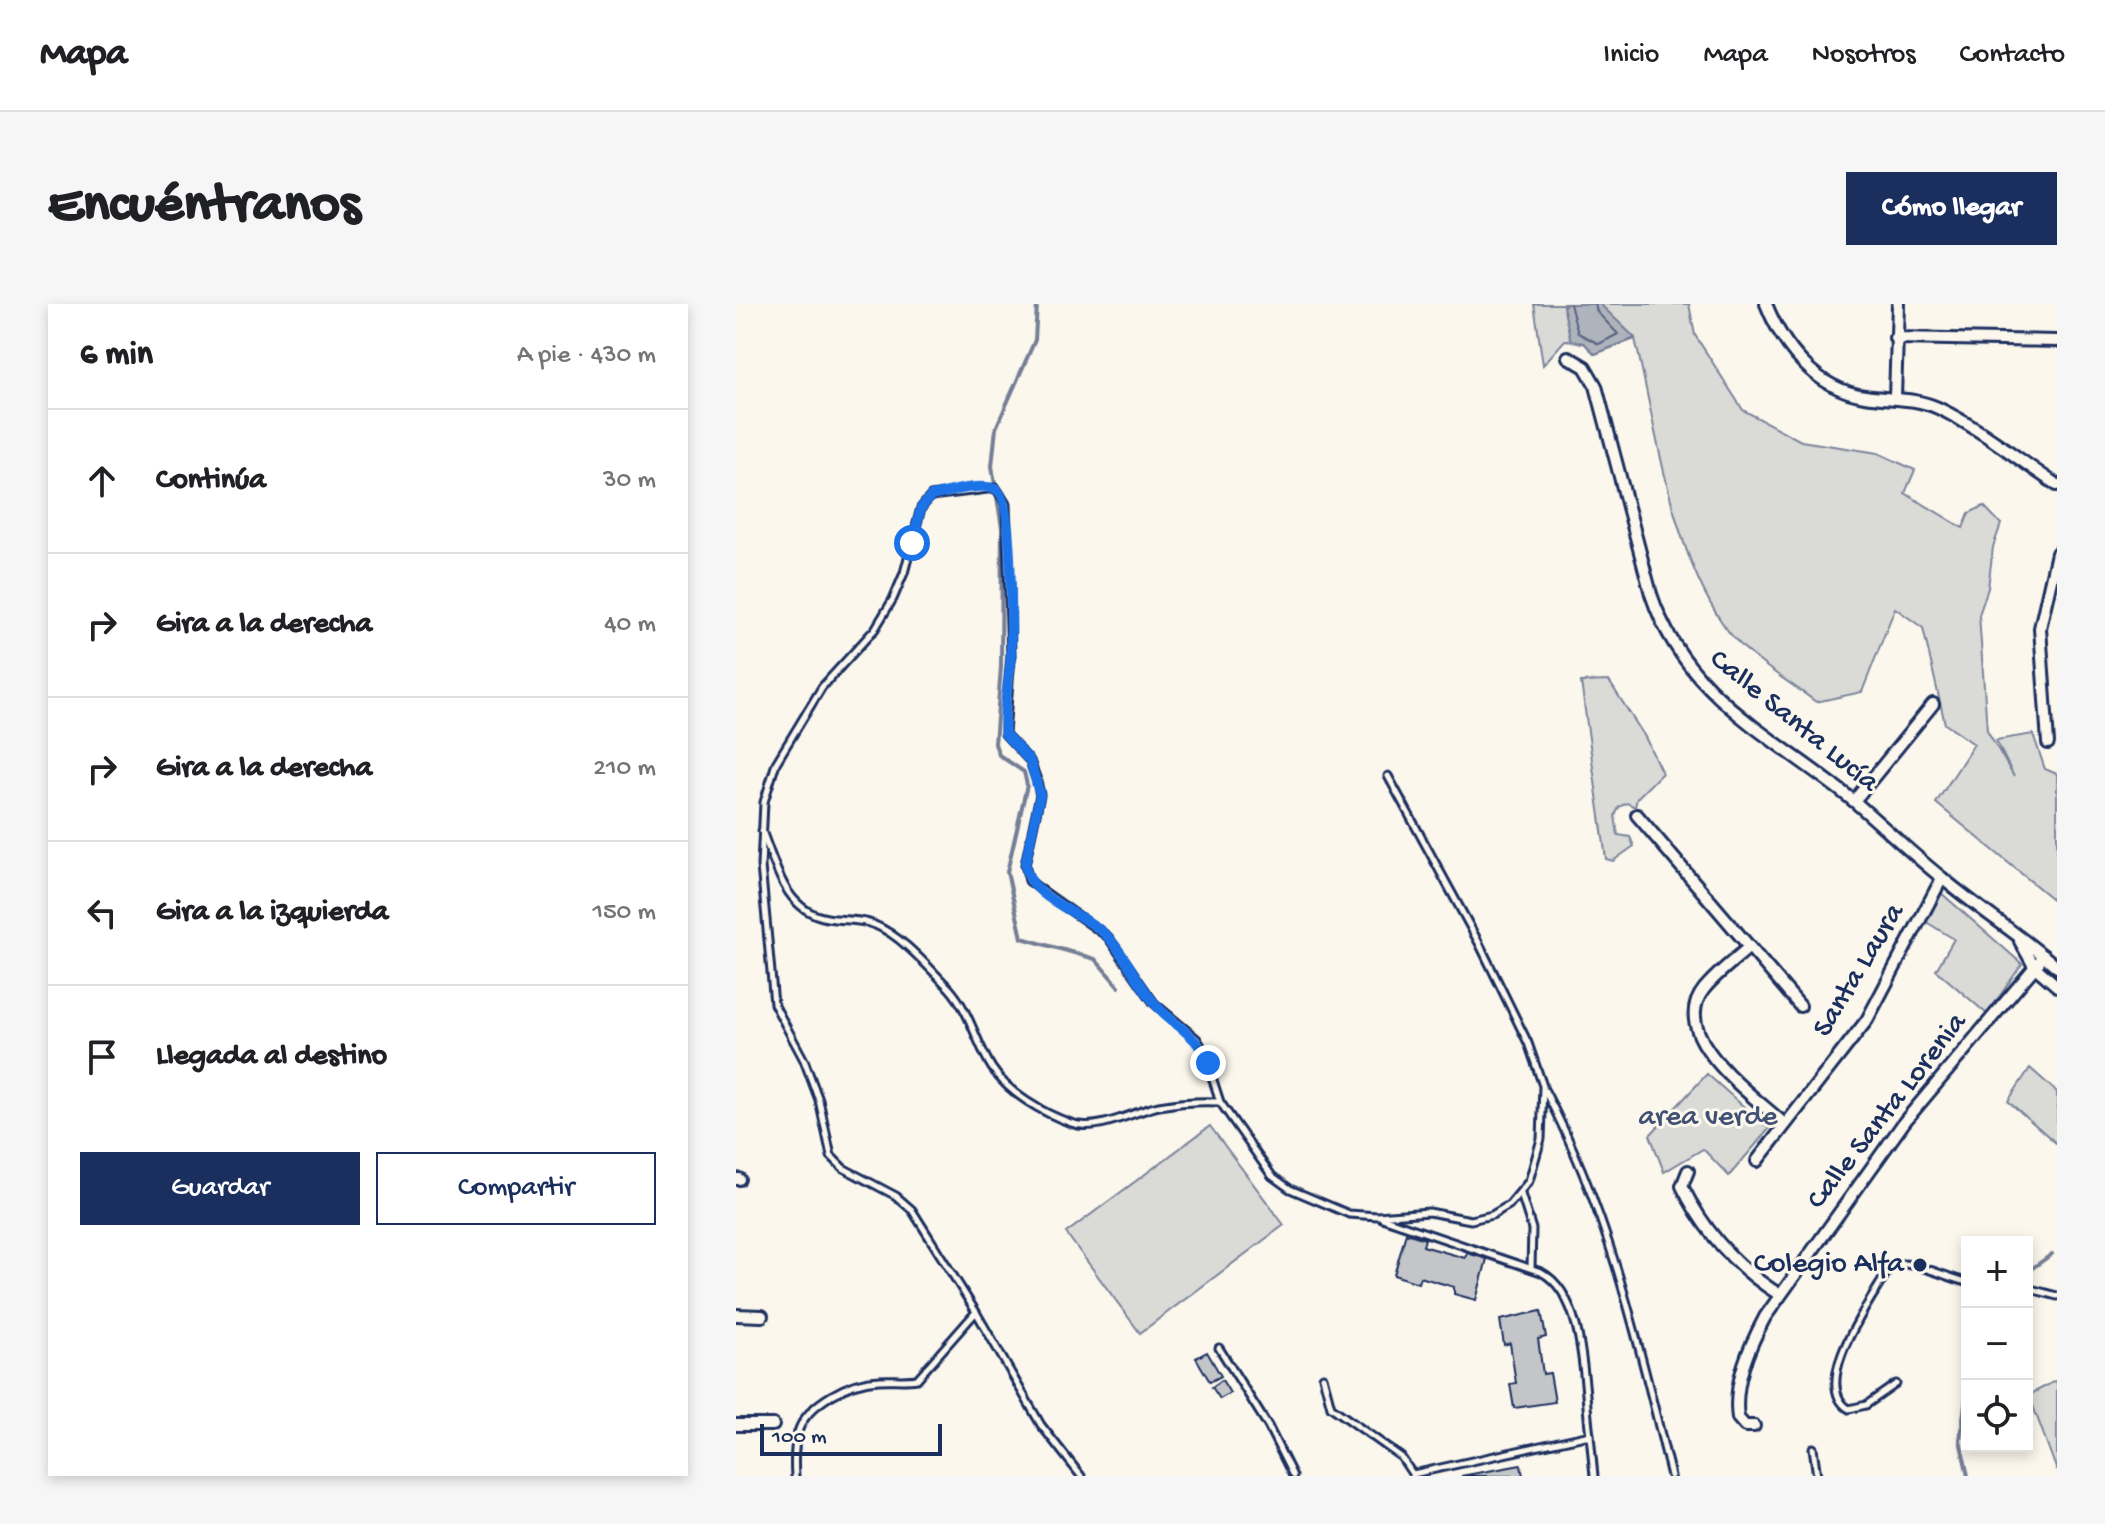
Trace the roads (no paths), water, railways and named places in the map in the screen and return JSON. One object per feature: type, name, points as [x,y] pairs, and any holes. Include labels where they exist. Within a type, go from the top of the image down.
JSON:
[{"type":"street","points":[[1766,304],[1791,351],[1812,371],[1836,387],[1864,396],[1895,397],[1938,408],[2057,485]]},
{"type":"street","points":[[1895,397],[1898,304]]},
{"type":"street","points":[[1895,338],[2057,341]]},
{"type":"street","name":"Calle Santa Lucía","points":[[1568,357],[1585,367],[1596,386],[1651,594],[1659,617],[1684,662],[1724,704],[1854,801],[1942,878],[2057,967]]},
{"type":"street","points":[[2048,743],[2040,628],[2046,586],[2057,553]]},
{"type":"street","points":[[1854,801],[1933,704]]},
{"type":"street","points":[[1637,815],[1800,1006]]},
{"type":"street","name":"Santa Laura","points":[[1757,1161],[1867,1020],[1942,878]]},
{"type":"street","name":"Calle Santa Lucía","points":[[2019,939],[2034,966],[2057,986]]},
{"type":"street","points":[[1749,947],[1703,990],[1695,1011],[1695,1025],[1706,1050],[1784,1124]]},
{"type":"street","name":"Calle Santa Lorenia","points":[[1754,1426],[1745,1426],[1738,1418],[1738,1391],[1753,1339],[1780,1295],[1905,1121],[2044,956]]},
{"type":"street","points":[[1688,1171],[1682,1186],[1717,1240],[1747,1272],[1780,1295]]},
{"type":"street","points":[[736,1315],[762,1316]]},
{"type":"street","points":[[736,1425],[773,1425]]},
{"type":"lane","points":[[1081,1476],[1041,1425],[976,1312],[912,1210],[896,1196],[843,1168],[831,1156],[819,1100],[804,1060],[774,1004],[760,826],[776,763],[822,687],[875,629],[893,599],[904,573],[921,508],[931,496],[996,488],[1006,504],[1011,656],[1005,734],[1030,761],[1040,795],[1025,865],[1026,874],[1036,888],[1108,937],[1154,1003],[1197,1039],[1220,1102],[1272,1176],[1290,1189],[1349,1214],[1377,1216],[1429,1212],[1471,1220],[1492,1215],[1521,1194],[1529,1181],[1541,1139],[1543,1086]]},
{"type":"lane","points":[[1388,776],[1479,943],[1533,1054],[1543,1086],[1577,1153],[1604,1221],[1635,1325],[1671,1476]]},
{"type":"lane","points":[[760,826],[788,892],[799,907],[812,915],[878,925],[897,940],[951,991],[992,1068],[1009,1088],[1043,1109],[1074,1125],[1088,1125],[1158,1106],[1220,1102]]},
{"type":"lane","points":[[1521,1194],[1532,1229],[1531,1268]]},
{"type":"lane","points":[[1377,1216],[1553,1278],[1570,1301],[1594,1476]]},
{"type":"lane","points":[[1896,1384],[1866,1405],[1849,1409],[1838,1400],[1834,1386],[1840,1355],[1890,1267],[1896,1263],[1910,1263],[1945,1278],[1961,1281]]},
{"type":"lane","points":[[2033,1290],[2057,1296]]},
{"type":"lane","points":[[795,1476],[798,1430],[808,1415],[825,1400],[854,1385],[878,1380],[917,1379],[976,1312]]},
{"type":"lane","points":[[1219,1348],[1268,1426],[1293,1476]]},
{"type":"lane","points":[[1323,1377],[1331,1407],[1401,1457],[1413,1475],[1590,1435]]},
{"type":"lane","points":[[1813,1448],[1817,1476]]},
{"type":"water","points":[[1600,304],[1635,338],[1595,354],[1584,343],[1571,341],[1563,306]]},
{"type":"waterway","points":[[1037,304],[1035,340],[996,428],[992,466],[1002,528],[1001,667],[995,744],[999,755],[1024,772],[1027,785],[1007,872],[1022,938],[1095,959],[1119,987]]},
{"type":"waterway","points":[[2033,1268],[2052,1254]]},
{"type":"waterway","points":[[1961,1433],[1961,1444]]},
{"type":"waterway","points":[[1963,1452],[1968,1476]]},
{"type":"place","name":"Colegio Alfa","points":[[1920,1265]]},
{"type":"park label","name":"area verde","points":[[1708,1118]]}]
